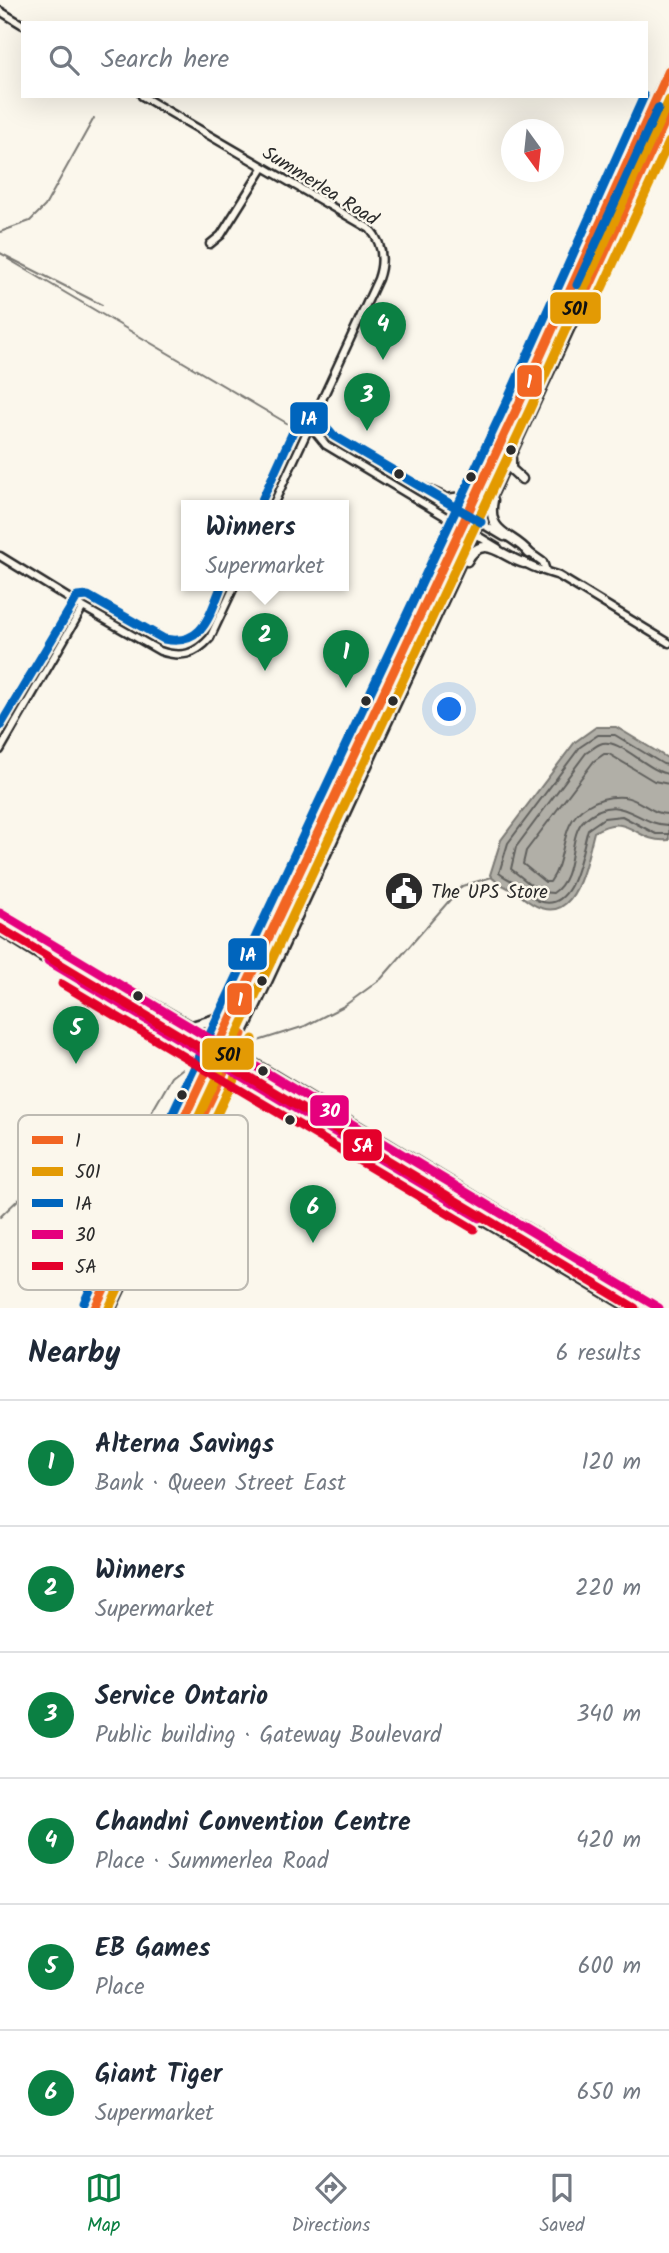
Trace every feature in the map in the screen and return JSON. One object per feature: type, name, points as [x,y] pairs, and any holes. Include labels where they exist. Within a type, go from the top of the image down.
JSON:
[{"type":"main road","points":[[186,1115],[576,281],[589,246],[669,70]]},
{"type":"main road","points":[[204,1115],[669,113]]},
{"type":"main road","points":[[423,488],[447,499],[462,497],[472,486],[490,446],[501,443]]},
{"type":"main road","points":[[500,479],[522,479],[511,469],[511,454]]},
{"type":"main road","points":[[500,479],[491,507],[495,523],[501,533],[529,552]]},
{"type":"main road","points":[[450,586],[456,584],[471,555],[481,548],[494,548],[524,563]]},
{"type":"main road","points":[[0,912],[39,938],[219,1042],[659,1308]]},
{"type":"main road","points":[[0,930],[483,1225],[630,1308]]},
{"type":"main road","points":[[192,1026],[235,1009]]},
{"type":"main road","points":[[212,1099],[231,1087],[251,1082]]},
{"type":"main road","points":[[483,1225],[495,1209]]},
{"type":"main road","points":[[95,1308],[104,1290]]},
{"type":"main road","points":[[110,1308],[119,1290]]},
{"type":"street","points":[[0,11],[21,24]]},
{"type":"street","name":"Summerlea Road","points":[[145,98],[370,229],[376,236],[382,255],[382,267],[275,500]]},
{"type":"street","points":[[210,244],[221,235],[262,168]]},
{"type":"street","points":[[308,429],[317,434],[326,445],[537,571],[545,571],[593,596],[669,643]]},
{"type":"street","points":[[317,434],[331,434],[480,522],[543,562],[545,571]]},
{"type":"street","points":[[0,556],[160,651],[172,654],[185,655],[194,652],[210,638],[232,591]]},
{"type":"street","points":[[0,750],[83,607]]},
{"type":"water","points":[[596,727],[616,727],[669,759],[669,840],[657,840],[625,826],[616,825],[594,832],[586,864],[573,895],[564,905],[553,909],[538,907],[490,875],[501,840],[575,742]]},
{"type":"waterway","points":[[0,232],[30,221],[45,206],[94,118]]},
{"type":"waterway","points":[[0,253],[102,305]]},
{"type":"waterway","points":[[8,259],[290,425]]},
{"type":"waterway","points":[[258,1041],[305,1026],[344,1006],[381,979],[462,886],[492,877]]},
{"type":"waterway","points":[[150,1115],[172,1077],[182,1069]]},
{"type":"waterway","points":[[0,1217],[18,1200]]},
{"type":"transit line","name":"1","points":[[186,1115],[518,406],[669,70]]},
{"type":"transit line","name":"1A","points":[[172,1115],[507,401],[643,98]]},
{"type":"transit line","name":"501","points":[[199,1115],[529,411],[669,100]]},
{"type":"transit line","name":"1A","points":[[577,285],[658,108]]},
{"type":"transit line","name":"1","points":[[588,290],[669,113]]},
{"type":"transit line","name":"501","points":[[599,295],[669,142]]},
{"type":"transit line","name":"1A","points":[[262,500],[297,423],[302,419],[312,418],[322,423],[334,436],[481,522]]},
{"type":"transit line","name":"1A","points":[[0,726],[77,597],[88,596],[164,639],[177,640],[197,633],[208,617],[219,591]]},
{"type":"transit line","name":"30","points":[[0,913],[659,1308]]},
{"type":"transit line","name":"5A","points":[[0,928],[635,1308]]},
{"type":"transit line","name":"30","points":[[48,961],[479,1218]]},
{"type":"transit line","name":"5A","points":[[62,984],[474,1229]]},
{"type":"transit line","name":"1","points":[[203,1115],[242,1034]]},
{"type":"transit line","name":"501","points":[[217,1115],[253,1039]]},
{"type":"transit line","name":"1A","points":[[84,1303],[90,1290]]},
{"type":"transit line","name":"1","points":[[95,1308],[103,1290]]},
{"type":"transit line","name":"501","points":[[109,1308],[117,1290]]},
{"type":"place","name":"Chandni Convention Centre","points":[[383,360]]},
{"type":"place","name":"Service Ontario","points":[[367,431]]},
{"type":"place","name":"Winners","points":[[265,671]]},
{"type":"place","name":"Alterna Savings","points":[[346,688]]},
{"type":"place","name":"The UPS Store","points":[[404,891]]},
{"type":"place","name":"EB Games","points":[[76,1064]]},
{"type":"place","name":"Giant Tiger","points":[[313,1243]]}]
